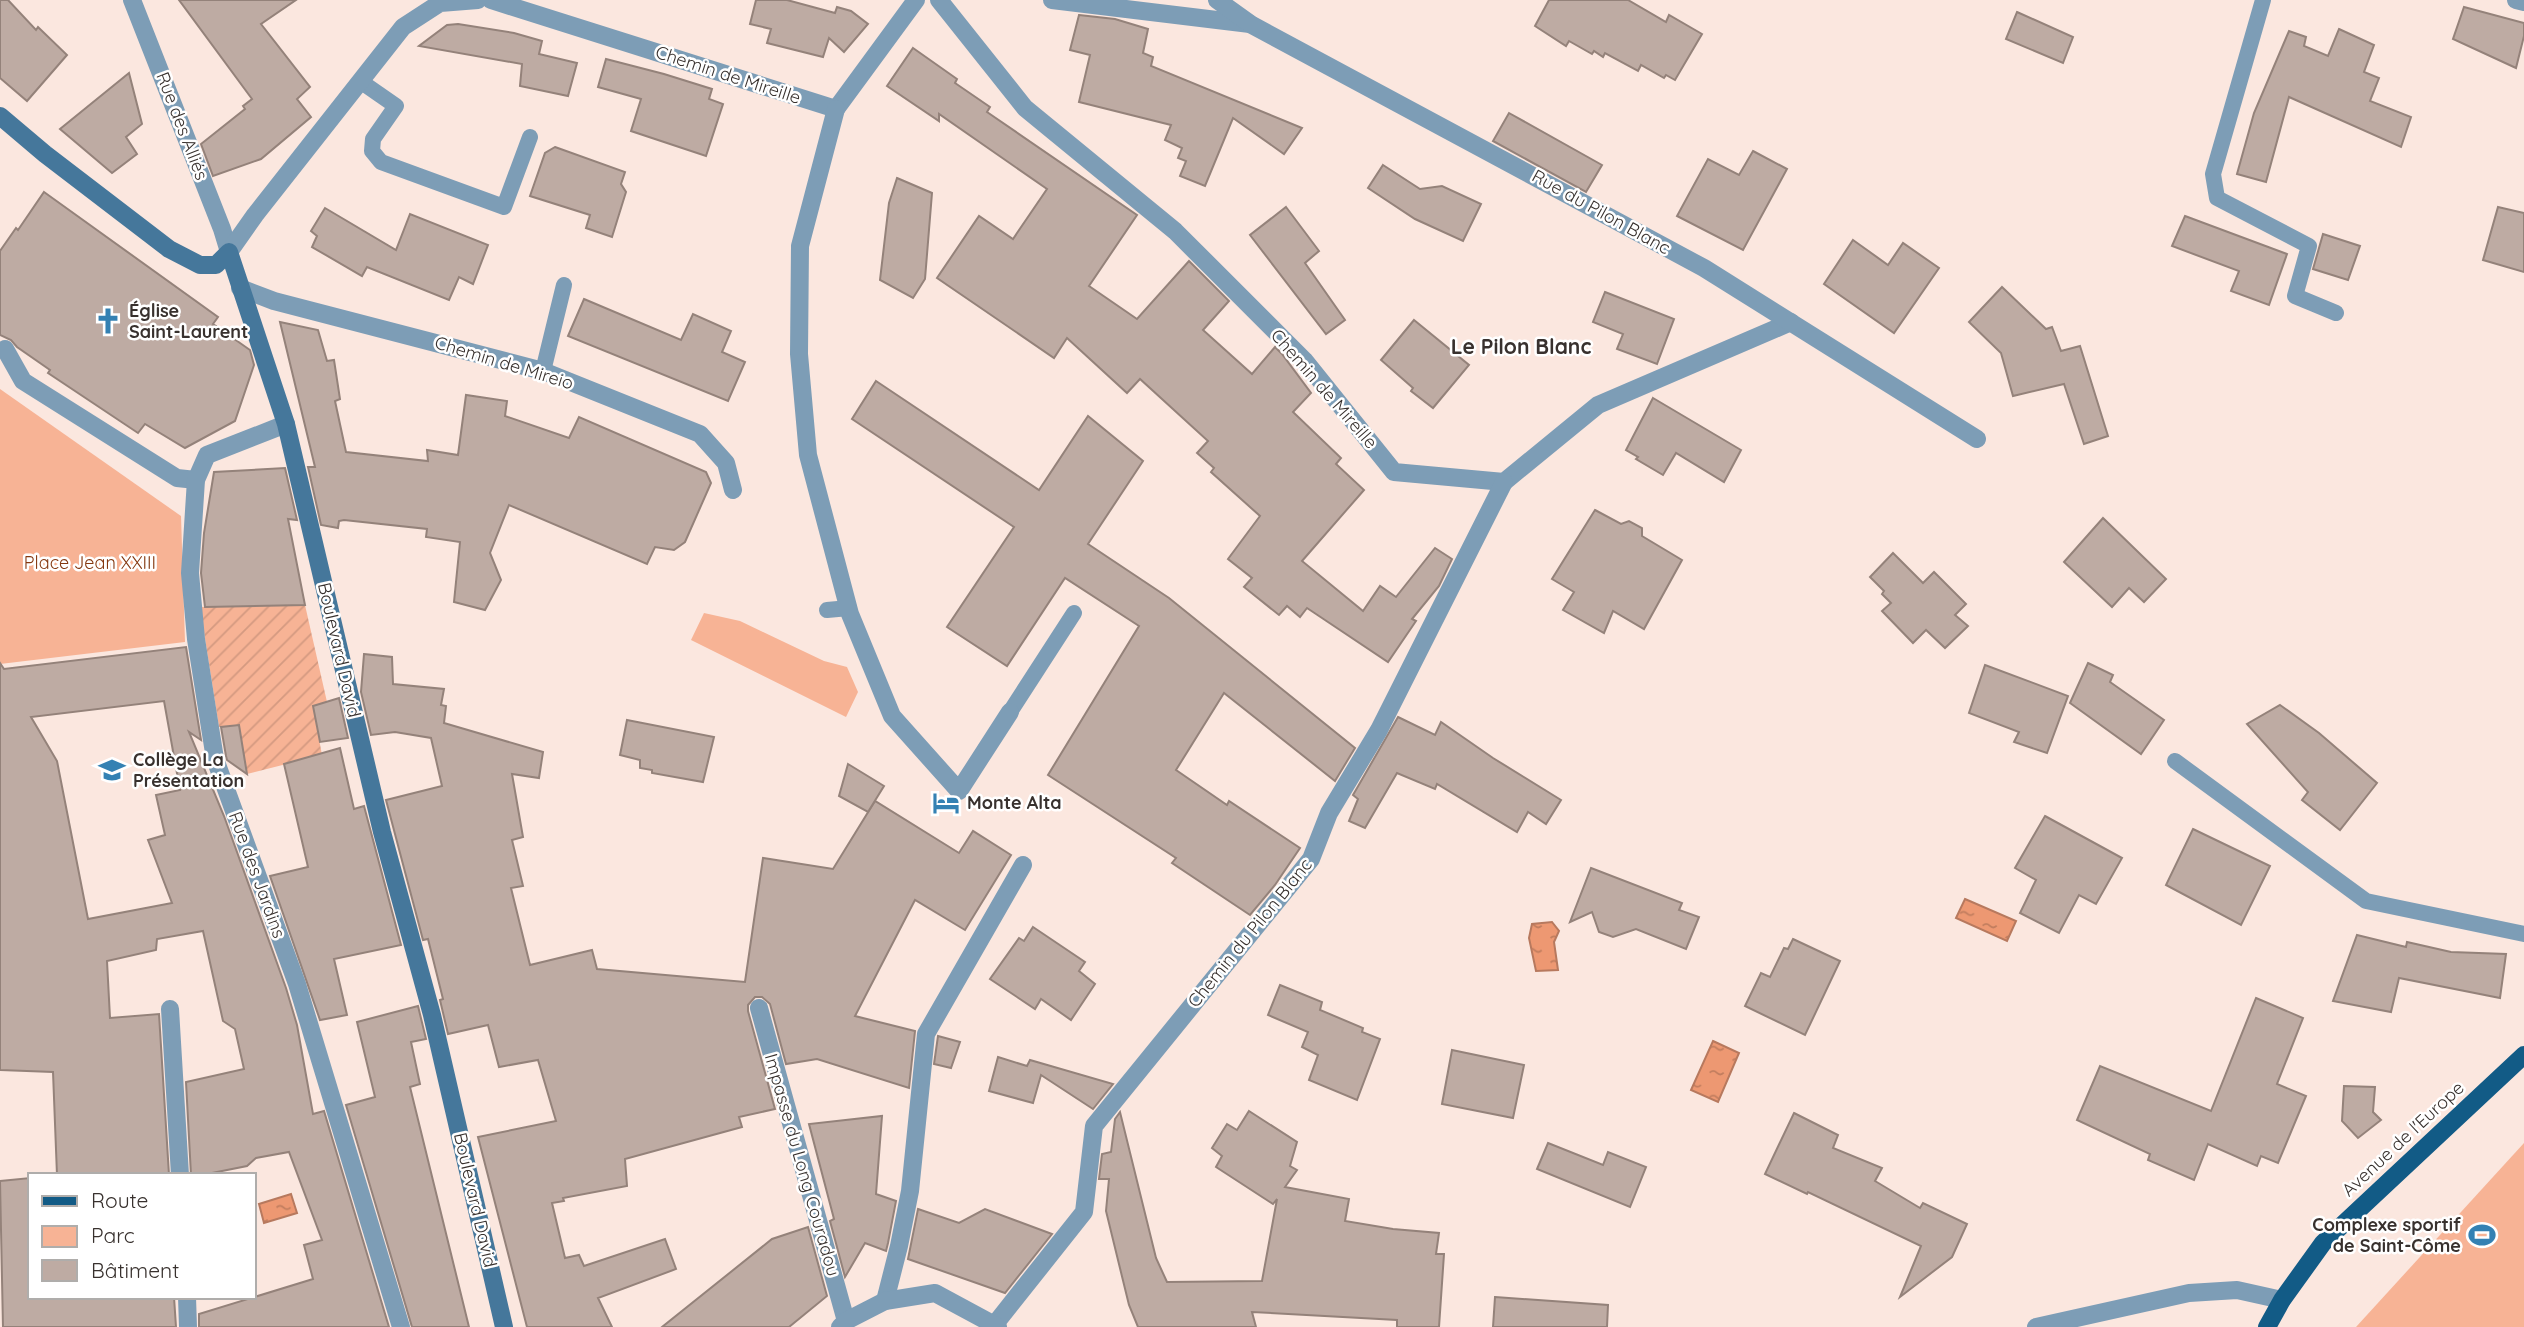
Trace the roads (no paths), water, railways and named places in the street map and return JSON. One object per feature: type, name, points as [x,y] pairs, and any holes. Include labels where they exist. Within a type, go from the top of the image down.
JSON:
[{"type":"main road","name":"Avenue de l'Europe","points":[[2267,1327],[2282,1300],[2323,1242],[2524,1055]]},
{"type":"street","name":"Rue des Alliés","points":[[132,0],[229,252]]},
{"type":"street","points":[[0,116],[169,249],[200,265],[216,265],[229,252],[403,26],[440,3],[478,0]]},
{"type":"street","name":"Chemin de Mireille","points":[[491,0],[836,109]]},
{"type":"street","points":[[915,0],[836,109],[800,246],[799,354],[808,455],[849,608],[892,716],[959,791],[1010,712]]},
{"type":"street","name":"Chemin de Mireille","points":[[939,0],[1025,108],[1175,230],[1304,360],[1394,472],[1504,482]]},
{"type":"street","points":[[1052,0],[1252,24]]},
{"type":"street","name":"Rue du Pilon Blanc","points":[[1217,0],[1252,24],[1704,268],[1977,439]]},
{"type":"street","points":[[2516,0],[2524,2]]},
{"type":"street","name":"Boulevard David","points":[[229,252],[286,424],[382,832],[432,1015],[504,1327]]},
{"type":"street","name":"Chemin de Mireio","points":[[240,288],[275,301],[543,371],[700,434],[726,463],[733,490]]},
{"type":"street","points":[[1504,482],[1598,405],[1791,322]]},
{"type":"street","points":[[5,349],[23,381],[177,478],[196,480],[208,455],[286,424]]},
{"type":"street","name":"Rue des Jardins","points":[[196,480],[190,573],[192,610],[215,759],[297,984],[401,1327]]},
{"type":"street","name":"Chemin du Pilon Blanc","points":[[997,1325],[1084,1212],[1094,1126],[1311,859],[1329,813],[1378,730],[1504,482]]},
{"type":"street","points":[[885,1301],[910,1191],[926,1034],[1023,865]]},
{"type":"street","name":"Impasse du Long Couradou","points":[[759,1008],[843,1324]]},
{"type":"street","points":[[170,1009],[180,1173]]},
{"type":"street","points":[[2036,1327],[2189,1293],[2236,1290],[2282,1300]]},
{"type":"street","points":[[843,1324],[885,1301],[935,1293],[997,1325]]},
{"type":"street","points":[[187,1299],[188,1327]]},
{"type":"lane","points":[[2263,0],[2213,174],[2217,198],[2309,246],[2295,296],[2336,313]]},
{"type":"lane","points":[[360,81],[396,106],[373,139],[372,151],[381,162],[504,207],[530,137]]},
{"type":"lane","points":[[543,371],[564,285]]},
{"type":"lane","points":[[827,610],[849,608]]},
{"type":"lane","points":[[1010,712],[1074,613]]},
{"type":"lane","points":[[2175,761],[2366,901],[2524,934]]},
{"type":"water","points":[[1965,899],[2016,921],[2007,941],[1956,918]]},
{"type":"water","points":[[1552,922],[1559,931],[1554,942],[1558,970],[1536,971],[1529,938],[1532,924]]},
{"type":"water","points":[[1713,1041],[1739,1053],[1718,1102],[1691,1090]]},
{"type":"water","points":[[291,1194],[297,1213],[264,1223],[259,1204]]},
{"type":"place","name":"Église Saint-Laurent","points":[[108,321]]},
{"type":"place","name":"Collège La Présentation","points":[[112,770]]},
{"type":"place","name":"Monte Alta","points":[[946,803]]},
{"type":"place","name":"Complexe sportif de Saint-Côme","points":[[2482,1235]]},
{"type":"district","name":"Le Pilon Blanc","points":[[1521,347]]},
{"type":"park label","name":"Place Jean XXIII","points":[[90,563]]}]
